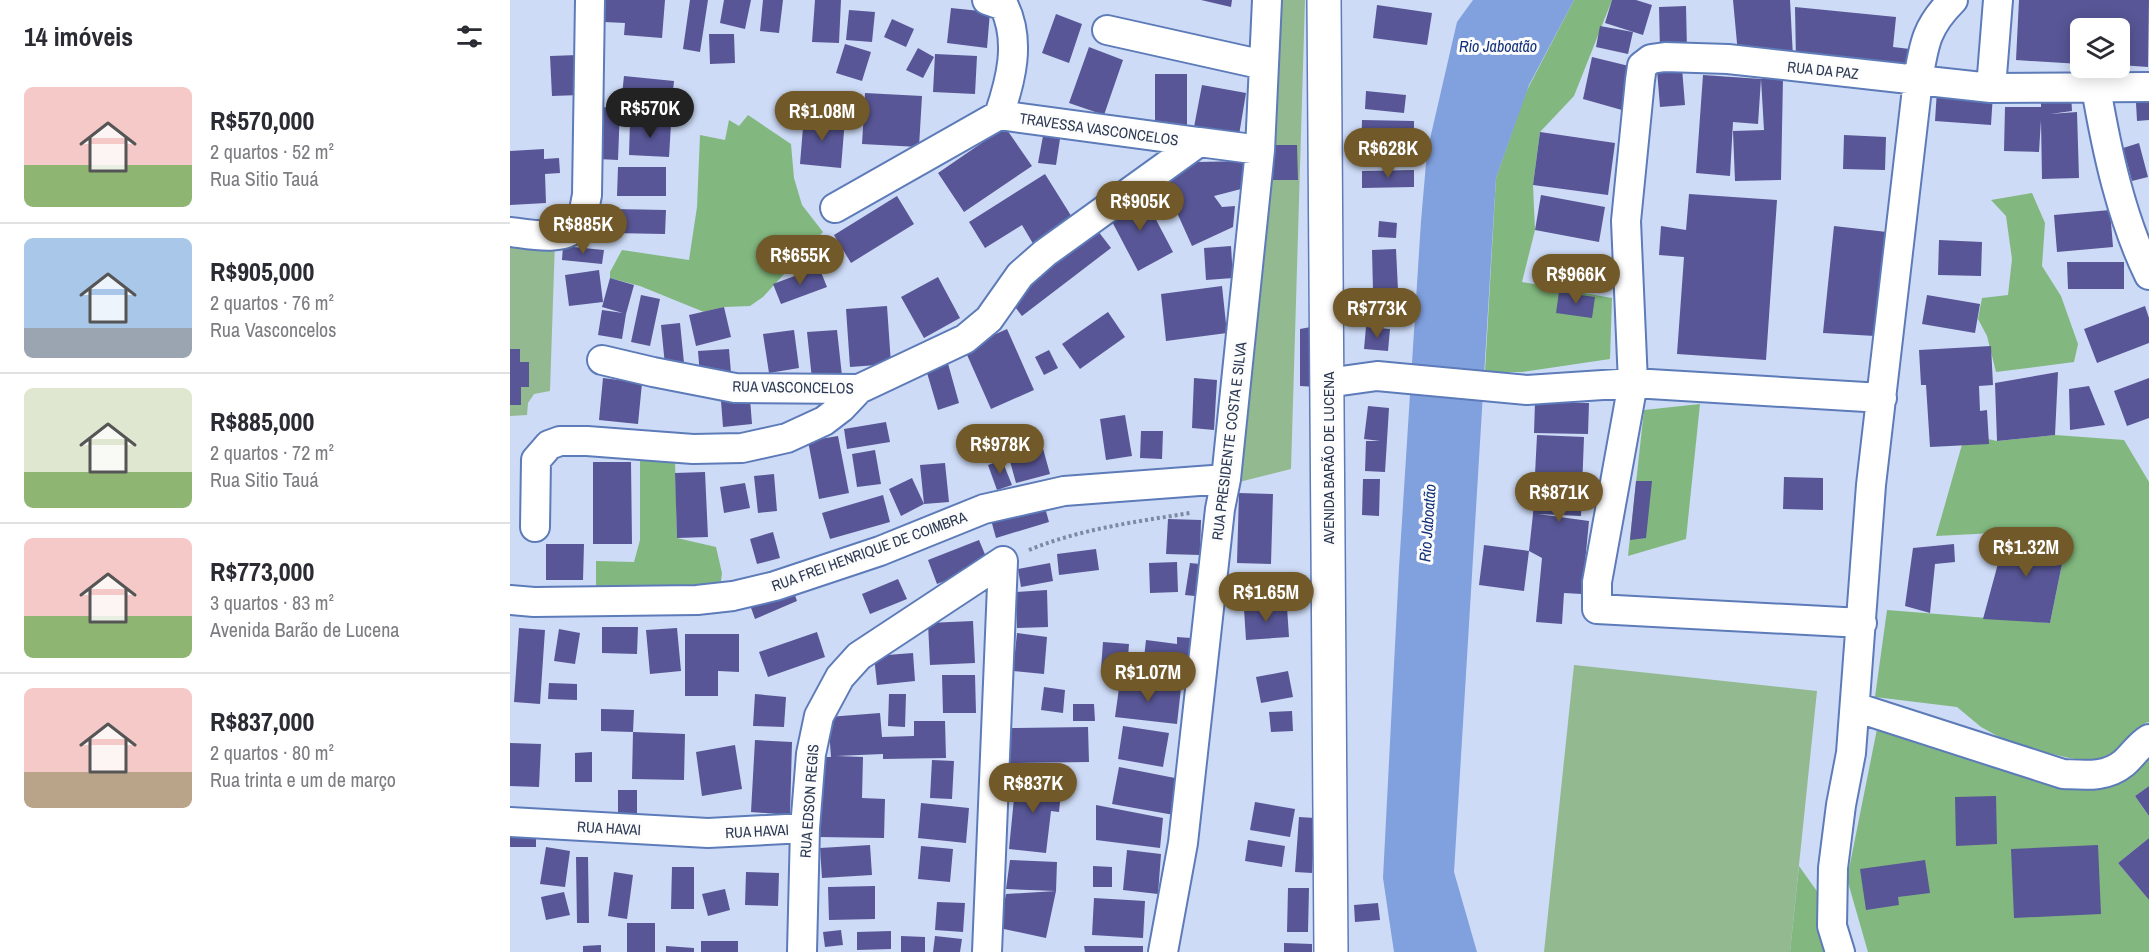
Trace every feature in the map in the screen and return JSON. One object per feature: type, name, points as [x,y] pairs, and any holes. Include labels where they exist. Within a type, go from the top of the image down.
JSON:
[{"type":"main road","name":"AVENIDA BARÃO DE LUCENA","points":[[1324,0],[1331,952]]},
{"type":"street","points":[[510,232],[550,235],[566,233],[574,229],[580,221],[587,195],[590,0]]},
{"type":"street","name":"TRAVESSA VASCONCELOS","points":[[987,0],[1004,6],[1014,38],[1010,83],[999,116]]},
{"type":"street","name":"RUA PRESIDENTE COSTA E SILVA","points":[[1163,952],[1183,843],[1220,509],[1226,480],[1260,150],[1267,0]]},
{"type":"street","points":[[1840,952],[1832,926],[1833,868],[1841,805],[1851,753],[1871,485],[1918,80],[1926,35],[1940,13],[1953,0]]},
{"type":"street","points":[[1998,0],[1990,88],[2149,87]]},
{"type":"street","points":[[1107,30],[1264,65]]},
{"type":"street","name":"RUA DA PAZ","points":[[1633,383],[1626,221],[1642,66],[1651,59],[1665,57],[1728,59],[1990,88]]},
{"type":"street","points":[[2096,88],[2109,156],[2128,220],[2149,275]]},
{"type":"street","name":"TRAVESSA VASCONCELOS","points":[[835,208],[999,116],[1198,142]]},
{"type":"street","points":[[1198,142],[1260,150]]},
{"type":"street","name":"RUA VASCONCELOS","points":[[602,360],[735,387],[859,389],[965,339],[989,319],[1020,275],[1045,253],[1198,142]]},
{"type":"street","points":[[1327,383],[1377,376],[1527,390],[1633,383],[1882,398]]},
{"type":"street","points":[[1633,383],[1597,582],[1597,609],[1862,623]]},
{"type":"street","points":[[535,527],[536,460],[549,445],[560,441],[587,441],[693,448],[742,448],[787,438],[824,421],[841,408],[859,389]]},
{"type":"street","name":"RUA FREI HENRIQUE DE COIMBRA","points":[[510,600],[534,602],[698,600],[733,596],[775,586],[880,550],[984,509],[1064,491],[1226,480]]},
{"type":"street","points":[[987,952],[1003,561]]},
{"type":"street","name":"RUA EDSON REGIS","points":[[802,952],[805,828],[811,754],[819,716],[840,677],[859,656],[1003,561]]},
{"type":"street","points":[[1855,707],[2063,774],[2094,776],[2107,772],[2123,764],[2149,739]]},
{"type":"street","name":"RUA HAVAI","points":[[510,822],[708,834],[805,828]]},
{"type":"path","points":[[1003,561],[1054,540],[1107,527],[1220,509]]},
{"type":"green space","points":[[1272,0],[1305,0],[1291,469],[1239,482]]},
{"type":"green space","points":[[1574,0],[1612,0],[1574,96],[1540,132],[1533,185],[1535,230],[1522,282],[1612,298],[1610,359],[1522,372],[1485,372],[1496,178],[1526,92]]},
{"type":"green space","points":[[748,115],[791,144],[794,178],[802,205],[823,232],[763,297],[750,306],[724,307],[704,312],[640,286],[610,278],[610,272],[622,250],[689,260],[697,207],[700,135],[725,140],[729,120],[739,126]]},
{"type":"green space","points":[[2032,193],[2045,223],[2042,266],[2061,296],[2078,344],[2074,362],[1996,372],[1987,336],[1978,319],[1982,298],[2008,295],[2012,259],[2006,216],[1991,200]]},
{"type":"green space","points":[[510,237],[555,240],[550,391],[534,394],[528,403],[527,415],[510,416]]},
{"type":"green space","points":[[1700,404],[1686,539],[1628,556],[1644,410]]},
{"type":"green space","points":[[1965,434],[1997,441],[2055,435],[2124,440],[2149,482],[2149,722],[2145,723],[2109,764],[2069,758],[2012,744],[1981,727],[1957,707],[1875,697],[1887,610],[2050,623],[2065,549],[2052,530],[1936,536]]},
{"type":"green space","points":[[640,458],[675,460],[677,538],[716,547],[722,573],[720,589],[650,593],[596,587],[596,561],[634,562],[640,540]]},
{"type":"green space","points":[[1574,665],[1817,691],[1790,952],[1544,952]]},
{"type":"green space","points":[[1877,729],[2090,786],[2149,755],[2149,786],[2135,796],[2149,816],[2149,838],[2118,863],[2149,900],[2149,952],[1868,952],[1847,879]]},
{"type":"green space","points":[[1799,866],[1821,897],[1827,952],[1790,952]]},
{"type":"water","name":"Rio Jaboatão","points":[[1473,0],[1574,0],[1529,85],[1496,178],[1454,872],[1477,952],[1394,952],[1383,878],[1399,568],[1421,221],[1427,152],[1457,22]]},
{"type":"building","points":[[606,0],[665,0],[662,38],[624,35],[625,23],[604,22]]},
{"type":"building","points":[[690,0],[708,0],[700,52],[683,49]]},
{"type":"building","points":[[724,0],[751,0],[745,29],[720,23]]},
{"type":"building","points":[[763,0],[783,0],[779,33],[760,31]]},
{"type":"building","points":[[815,0],[841,0],[839,43],[812,42]]},
{"type":"building","points":[[1201,0],[1232,0],[1231,7]]},
{"type":"building","points":[[1612,0],[1636,0],[1652,5],[1643,35],[1605,23]]},
{"type":"building","points":[[1733,0],[1790,0],[1793,57],[1738,54]]},
{"type":"building","points":[[2019,0],[2149,0],[2148,67],[2130,66],[2130,18],[2070,18],[2070,63],[2016,60]]},
{"type":"building","points":[[1377,5],[1432,13],[1427,45],[1373,38]]},
{"type":"building","points":[[1686,6],[1687,50],[1660,51],[1659,7]]},
{"type":"building","points":[[1795,7],[1896,17],[1893,47],[1910,49],[1908,73],[1796,61]]},
{"type":"building","points":[[951,8],[990,12],[987,48],[947,43]]},
{"type":"building","points":[[849,10],[875,12],[872,42],[846,40]]},
{"type":"building","points":[[1056,14],[1082,24],[1069,63],[1042,53]]},
{"type":"building","points":[[892,19],[914,29],[906,47],[884,37]]},
{"type":"building","points":[[1600,26],[1633,32],[1628,54],[1596,47]]},
{"type":"building","points":[[709,34],[734,34],[735,63],[710,64]]},
{"type":"building","points":[[845,44],[871,52],[862,81],[836,73]]},
{"type":"building","points":[[1089,47],[1123,60],[1104,115],[1069,103]]},
{"type":"building","points":[[918,48],[934,57],[923,78],[906,70]]},
{"type":"building","points":[[935,54],[977,56],[975,94],[933,92]]},
{"type":"building","points":[[578,55],[580,95],[552,96],[550,56]]},
{"type":"building","points":[[1592,57],[1633,67],[1629,112],[1583,99]]},
{"type":"building","points":[[1682,68],[1685,105],[1660,107],[1657,70]]},
{"type":"building","points":[[1155,74],[1187,74],[1187,127],[1155,127]]},
{"type":"building","points":[[1703,75],[1761,79],[1758,124],[1733,122],[1730,176],[1696,173]]},
{"type":"building","points":[[624,76],[674,81],[671,111],[621,104]]},
{"type":"building","points":[[1783,78],[1781,180],[1735,181],[1733,131],[1764,130],[1761,79]]},
{"type":"building","points":[[1202,85],[1246,93],[1239,135],[1194,127]]},
{"type":"building","points":[[1937,90],[1993,94],[1991,125],[1935,121]]},
{"type":"building","points":[[1366,91],[1406,95],[1404,113],[1365,109]]},
{"type":"building","points":[[865,93],[922,96],[919,147],[862,144]]},
{"type":"building","points":[[2071,93],[2072,111],[2050,114],[2077,112],[2079,178],[2042,179],[2041,120],[2039,152],[2004,151],[2005,107],[2041,107],[2041,96]]},
{"type":"building","points":[[2136,103],[2149,103],[2149,120],[2137,121]]},
{"type":"building","points":[[601,107],[620,108],[618,160],[598,159]]},
{"type":"building","points":[[804,115],[845,119],[841,168],[800,164]]},
{"type":"building","points":[[1362,120],[1414,121],[1414,158],[1361,157]]},
{"type":"building","points":[[630,122],[671,124],[669,157],[629,155]]},
{"type":"building","points":[[1005,127],[1032,166],[964,212],[938,173]]},
{"type":"building","points":[[1540,132],[1615,143],[1608,195],[1533,185]]},
{"type":"building","points":[[1844,135],[1886,137],[1885,170],[1843,169]]},
{"type":"building","points":[[1043,136],[1060,139],[1056,165],[1038,163]]},
{"type":"building","points":[[2139,143],[2148,177],[2132,181],[2123,148]]},
{"type":"building","points":[[1272,145],[1297,145],[1298,180],[1272,180]]},
{"type":"building","points":[[544,149],[544,159],[559,158],[560,173],[545,174],[546,203],[510,205],[510,151]]},
{"type":"building","points":[[1247,161],[1245,188],[1214,196],[1222,207],[1235,206],[1233,227],[1192,246],[1160,175],[1197,162]]},
{"type":"building","points":[[618,167],[666,167],[666,196],[617,196]]},
{"type":"building","points":[[1414,170],[1414,187],[1362,188],[1362,171]]},
{"type":"building","points":[[1045,174],[1075,222],[1035,247],[1022,225],[985,248],[969,222]]},
{"type":"building","points":[[1142,193],[1173,252],[1138,271],[1107,212]]},
{"type":"building","points":[[1689,194],[1777,200],[1766,360],[1677,354],[1684,257],[1659,255],[1661,226],[1686,230]]},
{"type":"building","points":[[1541,195],[1605,207],[1599,242],[1535,230]]},
{"type":"building","points":[[897,196],[914,224],[851,263],[834,235]]},
{"type":"building","points":[[612,209],[666,210],[665,234],[611,233]]},
{"type":"building","points":[[2110,210],[2113,247],[2057,252],[2054,215]]},
{"type":"building","points":[[1379,221],[1397,223],[1396,238],[1378,237]]},
{"type":"building","points":[[1834,226],[1887,232],[1875,336],[1823,333]]},
{"type":"building","points":[[1098,231],[1111,248],[1022,316],[1009,299]]},
{"type":"building","points":[[1939,240],[1982,242],[1981,276],[1938,275]]},
{"type":"building","points":[[563,246],[604,250],[602,264],[562,260]]},
{"type":"building","points":[[1231,246],[1233,278],[1206,280],[1204,248]]},
{"type":"building","points":[[1396,249],[1398,290],[1373,291],[1372,250]]},
{"type":"building","points":[[2067,262],[2124,262],[2124,289],[2068,289]]},
{"type":"building","points":[[819,267],[827,287],[781,304],[773,284]]},
{"type":"building","points":[[599,270],[603,302],[569,306],[565,275]]},
{"type":"building","points":[[938,277],[960,318],[924,338],[901,297]]},
{"type":"building","points":[[610,278],[634,285],[622,339],[598,335],[602,310],[623,313],[602,307]]},
{"type":"building","points":[[1222,286],[1227,333],[1166,341],[1161,294]]},
{"type":"building","points":[[1559,292],[1595,297],[1592,318],[1556,313]]},
{"type":"building","points":[[641,295],[660,299],[650,346],[631,342]]},
{"type":"building","points":[[1927,295],[1980,304],[1975,333],[1922,324]]},
{"type":"building","points":[[1366,302],[1391,305],[1389,321],[1364,318]]},
{"type":"building","points":[[887,306],[891,364],[850,367],[846,309]]},
{"type":"building","points":[[2145,306],[2149,318],[2149,343],[2097,363],[2084,329]]},
{"type":"building","points":[[724,307],[731,337],[696,346],[689,315]]},
{"type":"building","points":[[1108,312],[1125,337],[1080,369],[1062,344]]},
{"type":"building","points":[[680,323],[684,363],[665,365],[661,325]]},
{"type":"building","points":[[1316,326],[1317,387],[1300,386],[1300,329]]},
{"type":"building","points":[[1366,327],[1390,329],[1388,351],[1364,349]]},
{"type":"building","points":[[1007,329],[1034,390],[991,409],[964,348]]},
{"type":"building","points":[[794,330],[799,368],[769,373],[763,334]]},
{"type":"building","points":[[837,330],[842,376],[812,379],[807,332]]},
{"type":"building","points":[[1991,346],[1993,385],[1979,386],[1980,411],[1987,410],[1989,444],[1930,447],[1926,385],[1921,385],[1919,350]]},
{"type":"building","points":[[510,349],[520,349],[520,362],[529,362],[529,387],[521,387],[521,405],[510,405]]},
{"type":"building","points":[[729,349],[731,373],[700,376],[698,351]]},
{"type":"building","points":[[1049,350],[1058,368],[1044,375],[1035,357]]},
{"type":"building","points":[[947,360],[959,403],[938,410],[925,366]]},
{"type":"building","points":[[2058,372],[2055,435],[1997,441],[1995,383]]},
{"type":"building","points":[[603,378],[642,383],[638,424],[599,420]]},
{"type":"building","points":[[1194,378],[1217,380],[1214,430],[1192,428]]},
{"type":"building","points":[[2149,378],[2149,418],[2127,426],[2114,391]]},
{"type":"building","points":[[2089,386],[2105,425],[2070,430],[2069,389]]},
{"type":"building","points":[[750,399],[752,424],[723,427],[721,401]]},
{"type":"building","points":[[1535,402],[1589,403],[1588,434],[1534,433]]},
{"type":"building","points":[[1368,406],[1389,408],[1385,472],[1365,471],[1366,441],[1380,441],[1364,439]]},
{"type":"building","points":[[1125,415],[1132,456],[1106,460],[1100,419]]},
{"type":"building","points":[[886,422],[890,442],[847,449],[844,429]]},
{"type":"building","points":[[1141,431],[1163,431],[1162,459],[1140,458]]},
{"type":"building","points":[[1039,434],[1050,474],[1016,483],[1005,443]]},
{"type":"building","points":[[1537,435],[1584,437],[1581,516],[1538,514],[1589,521],[1582,594],[1564,593],[1562,624],[1536,622],[1542,558],[1529,551]]},
{"type":"building","points":[[838,436],[849,493],[819,499],[808,441]]},
{"type":"building","points":[[875,450],[881,484],[857,487],[852,454]]},
{"type":"building","points":[[1002,460],[1012,485],[997,490],[988,465]]},
{"type":"building","points":[[593,462],[631,462],[632,544],[593,544]]},
{"type":"building","points":[[945,463],[949,502],[924,504],[920,465]]},
{"type":"building","points":[[705,472],[708,537],[677,538],[675,473]]},
{"type":"building","points":[[774,474],[777,511],[758,513],[754,476]]},
{"type":"building","points":[[1784,477],[1823,478],[1823,510],[1783,509]]},
{"type":"building","points":[[912,478],[924,504],[901,516],[889,489]]},
{"type":"building","points":[[1363,479],[1380,479],[1379,516],[1362,515]]},
{"type":"building","points":[[1636,481],[1652,481],[1646,538],[1630,540]]},
{"type":"building","points":[[745,483],[750,508],[724,513],[720,487]]},
{"type":"building","points":[[1239,493],[1273,494],[1271,564],[1237,563]]},
{"type":"building","points":[[883,495],[890,522],[830,539],[822,513]]},
{"type":"building","points":[[1044,504],[1049,522],[996,538],[991,520]]},
{"type":"building","points":[[1168,519],[1201,520],[1200,555],[1166,554]]},
{"type":"building","points":[[2052,530],[2065,549],[2050,623],[1983,619],[2006,534]]},
{"type":"building","points":[[773,532],[780,558],[757,564],[750,539]]},
{"type":"building","points":[[979,540],[989,564],[937,584],[928,560]]},
{"type":"building","points":[[546,544],[584,544],[583,580],[546,580]]},
{"type":"building","points":[[1954,544],[1955,562],[1935,564],[1930,613],[1905,606],[1913,548]]},
{"type":"building","points":[[1484,545],[1529,551],[1524,591],[1479,585]]},
{"type":"building","points":[[1096,549],[1099,570],[1059,575],[1057,554]]},
{"type":"building","points":[[1177,562],[1178,592],[1150,593],[1149,563]]},
{"type":"building","points":[[1050,563],[1053,581],[1021,587],[1018,569]]},
{"type":"building","points":[[1190,563],[1200,564],[1195,596],[1185,595]]},
{"type":"building","points":[[898,579],[907,599],[870,614],[862,594]]},
{"type":"building","points":[[792,587],[797,601],[755,619],[750,605]]},
{"type":"building","points":[[1047,590],[1048,627],[1017,628],[1016,592]]},
{"type":"building","points":[[1287,607],[1289,637],[1246,640],[1244,609]]},
{"type":"building","points":[[973,621],[975,663],[930,665],[928,623]]},
{"type":"building","points":[[602,627],[638,627],[637,654],[602,653]]},
{"type":"building","points":[[519,628],[545,630],[540,704],[514,702]]},
{"type":"building","points":[[677,628],[681,671],[650,674],[646,630]]},
{"type":"building","points":[[559,629],[580,633],[575,664],[554,661]]},
{"type":"building","points":[[817,632],[825,657],[768,677],[759,652]]},
{"type":"building","points":[[1017,633],[1047,637],[1044,674],[1013,671]]},
{"type":"building","points":[[685,634],[739,634],[739,672],[718,671],[718,696],[685,696]]},
{"type":"building","points":[[1177,637],[1191,638],[1185,681],[1142,676],[1146,640],[1177,644]]},
{"type":"building","points":[[1103,642],[1129,644],[1127,671],[1101,669]]},
{"type":"building","points":[[913,653],[915,681],[877,685],[874,656]]},
{"type":"building","points":[[1288,671],[1293,697],[1261,703],[1256,677]]},
{"type":"building","points":[[942,675],[975,675],[976,713],[943,713]]},
{"type":"building","points":[[1120,681],[1181,688],[1177,724],[1115,717]]},
{"type":"building","points":[[549,683],[577,684],[577,700],[548,699]]},
{"type":"building","points":[[1044,687],[1065,690],[1063,713],[1041,710]]},
{"type":"building","points":[[755,694],[786,697],[784,727],[753,726]]},
{"type":"building","points":[[889,694],[906,694],[905,727],[888,726]]},
{"type":"building","points":[[1073,704],[1094,704],[1095,721],[1073,721]]},
{"type":"building","points":[[601,709],[634,710],[633,732],[601,731]]},
{"type":"building","points":[[1292,711],[1293,731],[1271,732],[1269,712]]},
{"type":"building","points":[[880,713],[882,737],[914,736],[914,721],[945,721],[946,758],[883,759],[883,754],[836,756],[863,757],[862,798],[885,799],[884,838],[819,837],[820,757],[831,757],[828,717]]},
{"type":"building","points":[[1123,726],[1169,733],[1163,767],[1118,759]]},
{"type":"building","points":[[1088,727],[1089,762],[1010,763],[1010,728]]},
{"type":"building","points":[[633,732],[685,734],[684,780],[632,779]]},
{"type":"building","points":[[755,740],[792,742],[790,815],[751,812]]},
{"type":"building","points":[[510,743],[541,744],[539,787],[510,786]]},
{"type":"building","points":[[735,745],[742,789],[702,796],[696,752]]},
{"type":"building","points":[[592,752],[592,782],[575,782],[575,753]]},
{"type":"building","points":[[932,760],[954,761],[952,799],[930,798]]},
{"type":"building","points":[[1119,767],[1180,779],[1174,815],[1112,804]]},
{"type":"building","points":[[1016,778],[1062,783],[1059,812],[1051,811],[1046,853],[1009,849]]},
{"type":"building","points":[[2149,786],[2149,816],[2135,796]]},
{"type":"building","points":[[618,790],[637,790],[637,815],[618,815]]},
{"type":"building","points":[[1996,796],[1997,844],[1956,846],[1955,797]]},
{"type":"building","points":[[1255,802],[1295,809],[1290,837],[1250,830]]},
{"type":"building","points":[[921,803],[969,808],[966,843],[918,838]]},
{"type":"building","points":[[1096,805],[1163,818],[1160,848],[1096,840]]},
{"type":"building","points":[[1299,817],[1315,818],[1312,873],[1295,872]]},
{"type":"building","points":[[510,829],[536,829],[536,847],[510,847]]},
{"type":"building","points":[[2149,838],[2149,900],[2118,863]]},
{"type":"building","points":[[1248,840],[1285,846],[1282,867],[1245,861]]},
{"type":"building","points":[[870,845],[872,875],[822,878],[820,848]]},
{"type":"building","points":[[2098,845],[2101,914],[2014,918],[2011,849]]},
{"type":"building","points":[[921,846],[953,849],[950,882],[918,879]]},
{"type":"building","points":[[546,847],[570,851],[565,887],[540,884]]},
{"type":"building","points":[[1127,850],[1161,854],[1158,894],[1123,890]]},
{"type":"building","points":[[576,857],[588,857],[589,923],[577,923]]},
{"type":"building","points":[[1010,860],[1057,862],[1056,891],[1006,889]]},
{"type":"building","points":[[1925,860],[1930,893],[1898,897],[1899,905],[1866,910],[1860,869]]},
{"type":"building","points":[[1093,866],[1112,867],[1112,887],[1093,887]]},
{"type":"building","points":[[672,867],[694,867],[694,909],[671,909]]},
{"type":"building","points":[[614,872],[633,875],[627,919],[608,916]]},
{"type":"building","points":[[746,872],[779,873],[778,906],[745,905]]},
{"type":"building","points":[[875,886],[875,919],[829,920],[828,887]]},
{"type":"building","points":[[1288,888],[1309,888],[1308,932],[1287,932]]},
{"type":"building","points":[[725,889],[730,910],[708,916],[702,894]]},
{"type":"building","points":[[1056,891],[1046,938],[999,928],[1006,894]]},
{"type":"building","points":[[564,892],[570,915],[546,920],[541,897]]},
{"type":"building","points":[[1094,898],[1145,901],[1143,938],[1092,935]]},
{"type":"building","points":[[937,902],[965,903],[963,932],[935,930]]},
{"type":"building","points":[[1378,903],[1380,920],[1355,922],[1354,905]]},
{"type":"building","points":[[627,923],[655,923],[655,952],[627,952]]},
{"type":"building","points":[[841,930],[843,945],[825,947],[823,932]]},
{"type":"building","points":[[891,931],[891,949],[857,950],[857,932]]},
{"type":"building","points":[[901,936],[925,937],[925,952],[901,952]]},
{"type":"building","points":[[935,936],[962,939],[960,952],[933,952]]},
{"type":"building","points":[[701,941],[738,941],[738,952],[701,952]]},
{"type":"building","points":[[1284,943],[1312,944],[1312,952],[1284,952]]},
{"type":"building","points":[[601,945],[601,952],[583,952],[583,946]]},
{"type":"building","points":[[666,946],[694,948],[694,952],[666,952]]},
{"type":"building","points":[[1084,946],[1143,946],[1143,952],[1085,952]]}]
